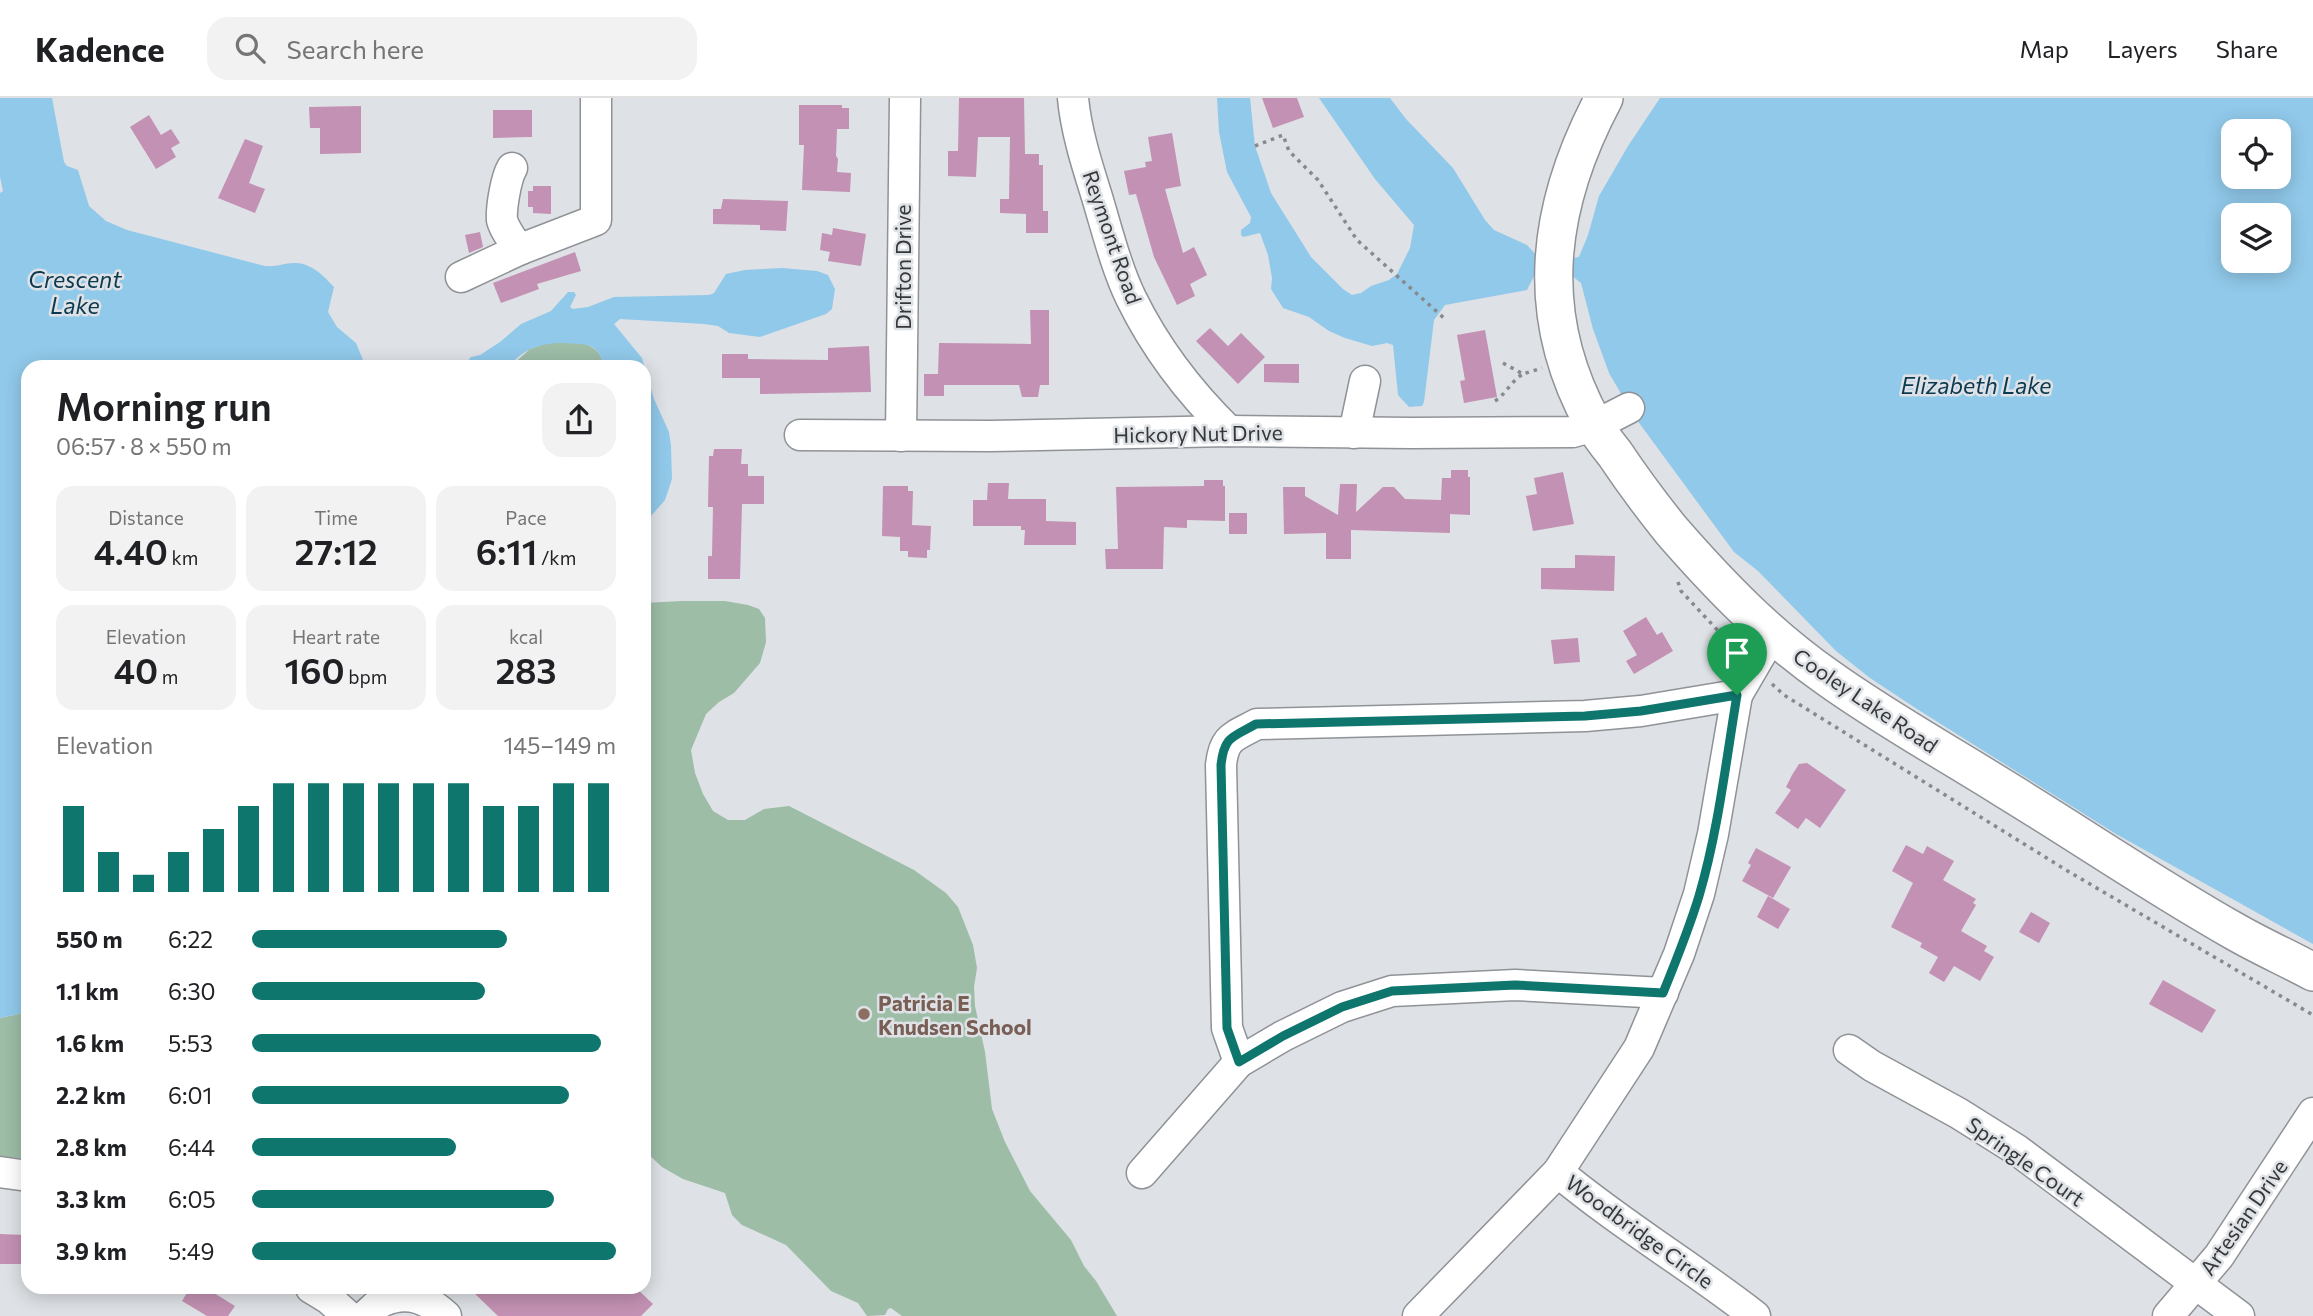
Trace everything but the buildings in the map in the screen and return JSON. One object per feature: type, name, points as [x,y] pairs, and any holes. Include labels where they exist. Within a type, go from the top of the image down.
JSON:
[{"type":"main road","name":"Cooley Lake Road","points":[[1595,101],[1563,197],[1554,267],[1557,323],[1566,363],[1594,426],[1643,496],[1689,551],[1772,635],[1826,677],[1909,732],[2234,931],[2313,972]]},
{"type":"street","points":[[461,277],[521,249],[596,220],[596,98]]},
{"type":"street","name":"Drifton Drive","points":[[901,436],[905,98]]},
{"type":"street","name":"Reymont Road","points":[[1073,98],[1074,116],[1090,175],[1131,297],[1164,355],[1198,401],[1229,431]]},
{"type":"street","points":[[512,168],[508,175],[502,221],[516,246],[521,249]]},
{"type":"street","points":[[1354,433],[1371,391]]},
{"type":"street","name":"Hickory Nut Drive","points":[[800,435],[990,436],[1229,431],[1550,433],[1573,432],[1594,426],[1629,408]]},
{"type":"street","points":[[1418,1316],[1558,1172],[1639,1048],[1679,954],[1699,894],[1713,834],[1737,695],[1772,635]]},
{"type":"street","points":[[1239,1062],[1227,1028],[1223,930],[1221,765],[1223,747],[1232,737],[1256,724],[1585,716],[1641,711],[1737,695]]},
{"type":"street","points":[[1142,1173],[1239,1062],[1283,1036],[1342,1007],[1392,991],[1515,985],[1663,993]]},
{"type":"street","name":"Springle Court","points":[[1849,1050],[2017,1150],[2239,1316]]},
{"type":"street","name":"Artesian Drive","points":[[2176,1314],[2219,1256],[2313,1113]]},
{"type":"street","points":[[0,1172],[21,1175]]},
{"type":"street","name":"Woodbridge Circle","points":[[1558,1172],[1591,1199],[1707,1278],[1755,1316]]},
{"type":"street","points":[[321,1294],[348,1316]]},
{"type":"street","points":[[365,1316],[382,1301],[410,1296],[432,1302],[446,1316]]},
{"type":"path","points":[[1255,146],[1283,135],[1290,151],[1318,180],[1357,240],[1445,319]]},
{"type":"path","points":[[1495,401],[1514,379],[1523,374]]},
{"type":"green space","points":[[550,342],[575,342],[593,347],[602,360],[518,360],[530,349]]},
{"type":"green space","points":[[725,601],[759,609],[765,618],[766,642],[760,663],[734,693],[706,714],[691,750],[695,773],[713,811],[728,820],[745,820],[764,809],[789,806],[914,870],[946,893],[958,907],[973,945],[977,968],[975,1006],[985,1052],[992,1109],[1030,1191],[1071,1240],[1084,1266],[1117,1316],[902,1316],[891,1308],[885,1315],[867,1316],[858,1303],[831,1291],[786,1245],[742,1225],[732,1215],[725,1193],[683,1179],[662,1167],[651,1157],[651,603]]},
{"type":"green space","points":[[21,1014],[21,1158],[0,1156],[0,1018]]},
{"type":"water","name":"Crescent Lake","points":[[0,98],[52,98],[64,162],[78,170],[89,206],[106,221],[127,230],[265,266],[300,263],[316,270],[334,287],[328,312],[337,327],[356,343],[363,360],[21,360],[21,1014],[0,1018],[0,193],[3,191],[0,177]]},
{"type":"water","name":"Elizabeth Lake","points":[[1217,98],[1250,98],[1255,146],[1271,193],[1311,257],[1352,295],[1397,274],[1410,248],[1414,225],[1375,179],[1319,98],[1390,98],[1406,119],[1453,168],[1494,230],[1527,245],[1537,256],[1573,258],[1579,257],[1599,196],[1660,98],[2313,98],[2313,944],[2116,834],[1917,709],[1870,678],[1836,651],[1758,571],[1734,552],[1634,416],[1609,373],[1593,329],[1581,283],[1572,276],[1536,272],[1527,290],[1445,305],[1434,320],[1424,402],[1422,406],[1409,407],[1398,395],[1393,345],[1387,343],[1372,346],[1345,338],[1309,317],[1283,308],[1271,289],[1268,255],[1260,233],[1243,237],[1241,235],[1241,230],[1250,223],[1251,217],[1227,172],[1219,132]]},
{"type":"water","points":[[782,268],[817,271],[828,275],[835,289],[832,309],[826,314],[760,337],[729,333],[718,326],[704,324],[620,319],[614,324],[643,360],[602,360],[592,347],[559,343],[531,349],[515,360],[469,360],[500,342],[521,324],[551,311],[568,292],[574,292],[576,295],[570,307],[573,309],[588,307],[614,297],[709,295],[714,293],[726,274]]},
{"type":"water","points":[[651,389],[669,432],[671,446],[672,479],[665,500],[651,516]]},
{"type":"place","name":"Patricia E Knudsen School","points":[[864,1014]]},
{"type":"route","points":[[1737,695],[1713,834],[1699,894],[1663,993],[1515,985],[1392,991],[1342,1007],[1283,1036],[1239,1062],[1227,1028],[1223,930],[1221,765],[1223,747],[1232,737],[1256,724],[1585,716],[1641,711],[1737,695]]}]
